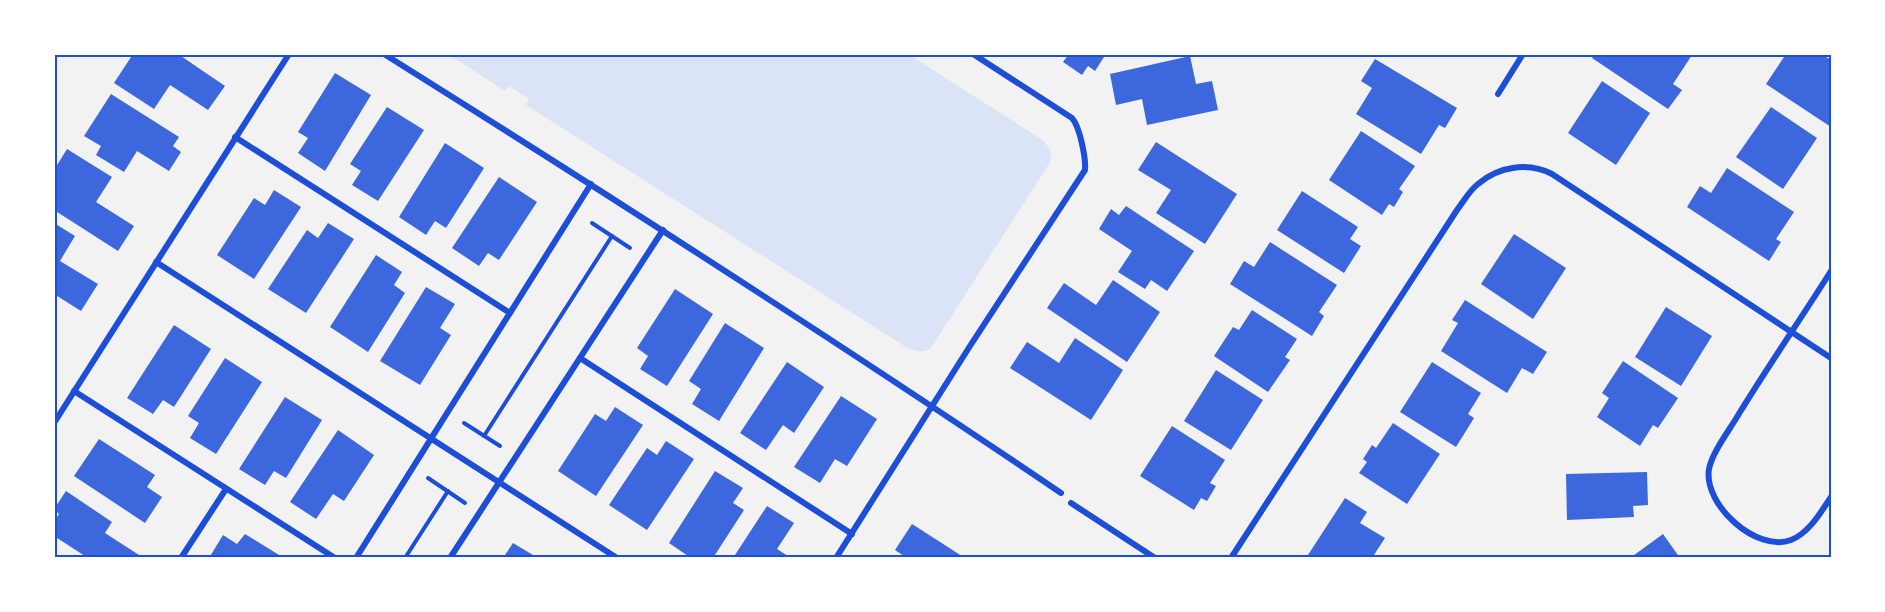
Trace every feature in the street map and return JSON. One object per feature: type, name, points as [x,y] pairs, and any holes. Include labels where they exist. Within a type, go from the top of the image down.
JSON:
[{"type":"street","points":[[54,423],[290,54]]},
{"type":"street","points":[[384,54],[663,230],[932,405],[1061,493]]},
{"type":"street","points":[[836,558],[932,405],[1084,173],[1085,164],[1075,121],[973,54]]},
{"type":"street","points":[[1498,94],[1523,54]]},
{"type":"street","points":[[236,137],[510,313]]},
{"type":"street","points":[[1231,558],[1457,210],[1477,184],[1497,172],[1512,168],[1533,167],[1552,174],[1831,358]]},
{"type":"street","points":[[356,558],[591,184]]},
{"type":"street","points":[[450,558],[663,230]]},
{"type":"street","points":[[156,262],[617,558]]},
{"type":"street","points":[[1831,271],[1770,363],[1709,468],[1711,492],[1722,510],[1750,534],[1770,542],[1785,542],[1798,536],[1809,526],[1831,497]]},
{"type":"street","points":[[580,358],[852,534]]},
{"type":"street","points":[[74,391],[335,558]]},
{"type":"street","points":[[181,558],[226,489]]},
{"type":"street","points":[[1071,503],[1155,558]]},
{"type":"path","points":[[592,223],[631,249]]},
{"type":"path","points":[[484,436],[612,236]]},
{"type":"path","points":[[464,423],[503,448]]},
{"type":"path","points":[[428,478],[469,505]]},
{"type":"path","points":[[405,558],[448,491]]},
{"type":"shaded area","points":[[448,54],[908,54],[1044,141],[1050,149],[1051,157],[1049,164],[931,348],[918,351],[909,349],[526,105],[529,99],[509,86],[505,91]]},
{"type":"building","points":[[133,54],[178,54],[225,86],[208,110],[170,85],[154,109],[114,83]]},
{"type":"building","points":[[1069,54],[1106,54],[1095,71],[1088,66],[1082,75],[1063,62]]},
{"type":"building","points":[[1595,54],[1692,55],[1673,84],[1682,90],[1668,109],[1592,58]]},
{"type":"building","points":[[1786,54],[1821,54],[1831,60],[1831,127],[1766,84]]},
{"type":"building","points":[[1190,56],[1196,84],[1212,81],[1218,110],[1147,125],[1142,99],[1116,105],[1110,74]]},
{"type":"building","points":[[1375,59],[1457,108],[1445,128],[1439,125],[1421,154],[1356,114],[1372,88],[1361,81]]},
{"type":"building","points":[[335,73],[371,95],[325,171],[298,153],[308,138],[298,132]]},
{"type":"building","points":[[1602,81],[1650,113],[1616,165],[1568,133]]},
{"type":"building","points":[[111,94],[179,137],[173,146],[181,152],[169,171],[137,151],[124,172],[96,155],[101,146],[84,136]]},
{"type":"building","points":[[387,107],[424,130],[378,201],[352,185],[361,171],[350,164]]},
{"type":"building","points":[[1771,107],[1817,138],[1783,189],[1736,157]]},
{"type":"building","points":[[1361,131],[1415,166],[1399,189],[1403,192],[1394,207],[1389,204],[1382,215],[1329,180]]},
{"type":"building","points":[[1156,142],[1237,194],[1205,244],[1156,213],[1171,190],[1138,170]]},
{"type":"building","points":[[445,143],[484,168],[446,228],[435,221],[426,235],[399,217]]},
{"type":"building","points":[[67,149],[112,177],[96,202],[134,226],[118,251],[54,210],[56,175],[54,170]]},
{"type":"building","points":[[1727,168],[1794,212],[1776,239],[1781,242],[1769,261],[1687,207],[1700,186],[1711,193]]},
{"type":"building","points":[[499,177],[537,202],[499,260],[488,253],[479,266],[452,248]]},
{"type":"building","points":[[274,190],[301,207],[254,279],[217,255],[254,198],[265,205]]},
{"type":"building","points":[[1302,191],[1358,227],[1350,239],[1361,246],[1344,273],[1277,230]]},
{"type":"building","points":[[1126,206],[1194,251],[1167,291],[1151,280],[1145,289],[1118,272],[1132,251],[1099,229],[1111,209],[1119,215]]},
{"type":"building","points":[[54,223],[75,236],[60,261],[98,284],[81,311],[54,294]]},
{"type":"building","points":[[328,223],[354,239],[306,313],[268,289],[307,230],[318,238]]},
{"type":"building","points":[[1514,234],[1566,268],[1533,319],[1481,284]]},
{"type":"building","points":[[1270,242],[1337,285],[1319,312],[1324,316],[1312,336],[1230,284],[1244,261],[1254,267]]},
{"type":"building","points":[[376,255],[402,272],[394,285],[405,293],[368,352],[330,327]]},
{"type":"building","points":[[1113,280],[1160,312],[1127,362],[1047,308],[1064,283],[1096,305]]},
{"type":"building","points":[[426,287],[455,304],[440,328],[451,335],[420,385],[380,361]]},
{"type":"building","points":[[675,289],[713,314],[667,386],[640,369],[648,356],[637,348]]},
{"type":"building","points":[[1465,300],[1547,352],[1533,374],[1522,368],[1507,393],[1441,351],[1458,323],[1452,320]]},
{"type":"building","points":[[1666,307],[1712,336],[1681,386],[1635,357]]},
{"type":"building","points":[[1252,310],[1297,339],[1285,357],[1290,360],[1268,392],[1214,356],[1233,327],[1239,330]]},
{"type":"building","points":[[725,323],[764,348],[719,421],[692,404],[701,389],[689,381]]},
{"type":"building","points":[[174,325],[211,349],[174,407],[163,400],[153,414],[127,398]]},
{"type":"building","points":[[1075,338],[1123,370],[1091,420],[1010,368],[1027,342],[1059,363]]},
{"type":"building","points":[[225,358],[262,382],[216,454],[190,438],[199,423],[188,416]]},
{"type":"building","points":[[1623,361],[1678,398],[1658,428],[1653,425],[1640,446],[1597,417],[1609,398],[1602,393]]},
{"type":"building","points":[[787,362],[824,387],[794,433],[783,425],[766,450],[740,433]]},
{"type":"building","points":[[1432,362],[1481,393],[1468,414],[1474,418],[1456,447],[1400,412]]},
{"type":"building","points":[[1216,370],[1263,400],[1231,450],[1184,421]]},
{"type":"building","points":[[841,396],[877,419],[847,466],[835,459],[820,483],[794,467]]},
{"type":"building","points":[[285,397],[322,420],[286,478],[274,471],[265,485],[239,469]]},
{"type":"building","points":[[615,407],[643,425],[596,496],[558,471],[595,414],[606,421]]},
{"type":"building","points":[[1393,423],[1440,454],[1407,504],[1359,473],[1367,462],[1363,459],[1372,445],[1376,448]]},
{"type":"building","points":[[1172,426],[1225,460],[1210,483],[1216,486],[1207,501],[1201,498],[1194,510],[1140,476]]},
{"type":"building","points":[[338,430],[374,455],[344,501],[333,494],[316,519],[290,502]]},
{"type":"building","points":[[99,439],[155,475],[147,487],[162,497],[145,523],[74,476]]},
{"type":"building","points":[[666,441],[694,459],[647,530],[609,505],[647,448],[657,455]]},
{"type":"building","points":[[715,471],[743,488],[733,503],[744,510],[713,558],[691,558],[669,543]]},
{"type":"building","points":[[1647,472],[1648,505],[1633,506],[1634,517],[1567,520],[1566,474]]},
{"type":"building","points":[[66,491],[112,522],[105,533],[139,555],[137,558],[88,558],[54,536],[54,522],[59,514],[54,509]]},
{"type":"building","points":[[1345,498],[1367,512],[1360,523],[1385,538],[1372,558],[1306,558]]},
{"type":"building","points":[[767,506],[794,523],[777,549],[791,558],[733,558]]},
{"type":"building","points":[[912,524],[965,558],[907,558],[895,550]]},
{"type":"building","points":[[245,534],[284,558],[209,558],[223,535],[237,544]]},
{"type":"building","points":[[1663,534],[1680,558],[1630,558]]},
{"type":"building","points":[[513,543],[538,558],[503,558]]}]
